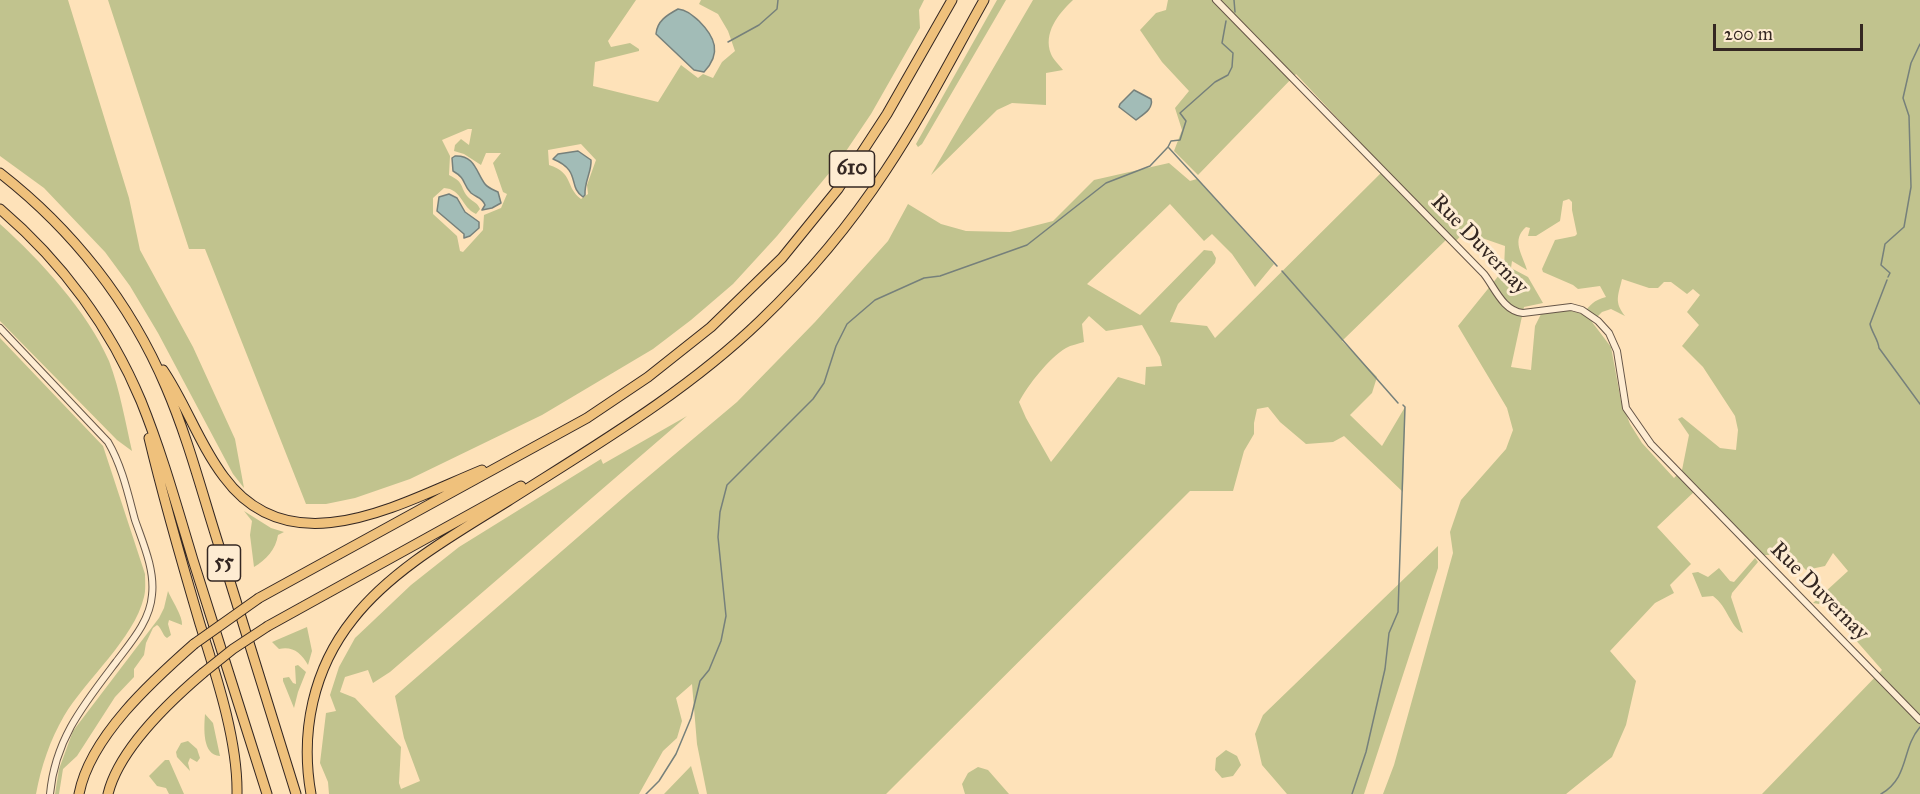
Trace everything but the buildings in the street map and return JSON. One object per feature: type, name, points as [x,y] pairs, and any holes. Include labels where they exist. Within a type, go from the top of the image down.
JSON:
[{"type":"highway","name":"610","points":[[520,455],[601,409],[661,368],[717,323],[773,268],[811,224],[856,164],[952,0]]},
{"type":"highway","name":"610","points":[[598,444],[653,409],[713,363],[768,313],[816,262],[856,212],[889,165],[984,0]]},
{"type":"highway","name":"55","points":[[0,173],[33,200],[76,244],[109,286],[141,337],[163,381],[180,424],[296,794]]},
{"type":"highway","name":"55","points":[[0,209],[45,252],[82,297],[113,345],[141,401],[160,453],[267,794]]},
{"type":"highway","points":[[141,337],[174,386],[222,475],[248,502],[281,519],[302,524],[319,524],[361,517],[403,503],[520,455]]},
{"type":"highway","points":[[141,401],[164,498],[218,684],[234,757],[237,794]]},
{"type":"highway","points":[[108,794],[117,770],[169,705],[203,673],[240,644],[268,626],[598,444]]},
{"type":"highway","points":[[311,794],[307,742],[313,699],[330,654],[356,615],[385,586],[436,548],[598,444]]},
{"type":"highway","points":[[79,794],[86,769],[104,740],[148,688],[194,644],[259,598],[520,455]]},
{"type":"street","name":"Rue Duvernay","points":[[1216,0],[1484,274],[1506,305],[1516,312],[1523,313],[1571,307],[1582,310],[1598,321],[1609,333],[1617,351],[1626,408],[1651,444],[1713,511],[1920,720]]},
{"type":"street","points":[[0,328],[110,444],[125,485],[153,584],[151,604],[141,627],[84,703],[68,729],[57,758],[50,794]]},
{"type":"green space","points":[[0,0],[68,0],[129,198],[140,250],[193,347],[235,439],[244,488],[233,474],[158,333],[130,286],[105,252],[44,188],[0,156]]},
{"type":"green space","points":[[108,0],[636,0],[608,41],[611,47],[630,43],[639,51],[595,62],[593,86],[658,102],[681,65],[698,78],[703,74],[713,78],[722,62],[735,51],[728,31],[718,14],[699,4],[701,0],[924,0],[919,10],[920,28],[871,114],[840,160],[777,236],[733,284],[653,349],[542,415],[410,479],[355,498],[326,504],[306,504],[205,249],[189,249]],"holes":[[[472,129],[469,145],[461,139],[455,145],[454,151],[464,154],[481,165],[486,153],[501,153],[493,163],[503,192],[507,194],[501,208],[484,215],[483,230],[463,252],[460,251],[457,236],[433,214],[433,198],[444,188],[450,189],[471,211],[476,214],[480,209],[466,194],[460,183],[449,175],[450,156],[442,140]],[[581,144],[596,160],[587,185],[588,194],[581,199],[566,176],[557,168],[549,165],[548,150]]]},
{"type":"green space","points":[[997,0],[1006,0],[922,144],[918,147],[916,144]]},
{"type":"green space","points":[[1033,0],[1073,0],[1062,11],[1050,31],[1051,54],[1063,70],[1046,73],[1046,105],[1012,103],[997,110],[931,175]]},
{"type":"green space","points":[[1168,0],[1920,0],[1920,794],[1762,794],[1882,670],[1825,605],[1813,603],[1848,571],[1833,553],[1825,566],[1806,570],[1801,565],[1795,570],[1787,561],[1783,563],[1774,555],[1763,555],[1696,490],[1657,527],[1691,564],[1670,585],[1674,593],[1655,603],[1610,651],[1636,681],[1626,725],[1612,757],[1566,794],[1383,794],[1394,765],[1453,553],[1450,532],[1461,500],[1506,449],[1513,430],[1507,408],[1458,326],[1504,269],[1505,246],[1482,238],[1471,225],[1454,243],[1448,238],[1342,341],[1377,377],[1372,393],[1350,415],[1382,446],[1405,407],[1403,492],[1344,436],[1333,442],[1306,444],[1280,422],[1268,407],[1257,409],[1254,434],[1244,451],[1233,491],[1190,491],[886,794],[707,794],[697,744],[692,684],[676,698],[682,721],[677,738],[663,751],[639,794],[329,794],[328,782],[320,763],[326,713],[336,711],[330,695],[339,667],[355,638],[411,585],[459,547],[601,459],[603,464],[687,416],[390,672],[373,683],[368,670],[345,677],[340,692],[355,698],[401,747],[399,783],[401,789],[420,781],[404,738],[395,696],[737,402],[815,322],[888,241],[908,204],[941,224],[966,231],[1010,232],[1053,221],[1094,180],[1169,163],[1190,181],[1197,179],[1274,264],[1255,287],[1232,254],[1212,234],[1204,241],[1170,204],[1087,284],[1140,315],[1204,250],[1212,251],[1216,258],[1215,263],[1178,304],[1170,322],[1207,326],[1215,338],[1385,169],[1296,74],[1198,175],[1174,151],[1182,130],[1175,108],[1189,91],[1162,62],[1140,30],[1156,13],[1166,10]],"holes":[[[1569,199],[1572,202],[1577,234],[1555,240],[1542,269],[1543,272],[1578,289],[1600,286],[1606,297],[1593,303],[1583,314],[1564,309],[1542,312],[1535,326],[1531,370],[1511,367],[1524,307],[1543,303],[1528,277],[1511,268],[1512,261],[1527,270],[1519,247],[1519,237],[1526,227],[1530,228],[1528,236],[1536,236],[1560,221],[1563,201]],[[1622,279],[1649,288],[1658,288],[1664,282],[1671,282],[1687,294],[1693,289],[1700,295],[1687,312],[1699,325],[1682,346],[1703,367],[1735,416],[1738,430],[1736,450],[1720,448],[1682,417],[1678,419],[1689,435],[1682,470],[1674,478],[1642,443],[1630,424],[1621,401],[1611,347],[1592,322],[1602,312],[1611,309],[1625,316],[1618,303]],[[1089,316],[1106,331],[1142,325],[1160,357],[1162,366],[1146,367],[1145,385],[1118,377],[1051,462],[1019,402],[1033,380],[1059,352],[1084,342],[1082,324]]]},
{"type":"green space","points":[[0,224],[47,270],[76,305],[100,342],[116,383],[132,451],[117,440],[0,321]]},
{"type":"green space","points":[[0,338],[103,446],[145,574],[145,594],[139,613],[120,643],[64,716],[47,754],[36,794],[0,794]]},
{"type":"green space","points":[[244,511],[271,528],[284,532],[278,535],[270,554],[254,567],[250,535],[252,521]]},
{"type":"green space","points":[[1438,546],[1438,568],[1364,794],[1287,794],[1262,765],[1255,734],[1263,715]]},
{"type":"green space","points":[[1755,558],[1758,562],[1731,597],[1743,633],[1735,626],[1713,596],[1702,597],[1692,573],[1698,572],[1708,577],[1719,568],[1730,581],[1734,582]]},
{"type":"green space","points":[[168,591],[182,625],[169,620],[171,635],[167,638],[157,625],[153,628],[146,643],[144,655],[134,669],[134,677],[115,697],[77,756],[63,769],[59,794],[55,794],[59,769],[73,731],[159,618]]},
{"type":"green space","points":[[307,627],[312,651],[308,665],[296,651],[279,649],[272,642]]},
{"type":"green space","points":[[298,665],[306,672],[294,708],[283,678],[289,677],[296,684],[295,666]]},
{"type":"green space","points":[[205,714],[213,723],[220,756],[210,751],[207,746]]},
{"type":"green space","points":[[188,741],[197,749],[200,758],[197,762],[190,758],[188,763],[190,771],[177,757],[176,752],[181,743]]},
{"type":"green space","points":[[1226,750],[1237,756],[1241,765],[1233,776],[1222,778],[1215,770],[1216,758]]},
{"type":"green space","points":[[165,760],[169,760],[184,794],[169,794],[166,788],[157,786],[149,776]]},
{"type":"green space","points":[[691,766],[699,794],[664,794]]},
{"type":"green space","points":[[978,767],[988,770],[1009,794],[965,794],[962,784],[968,773]]},
{"type":"water","points":[[678,9],[687,12],[699,21],[712,39],[715,52],[710,65],[704,72],[694,70],[656,34],[660,22]]},
{"type":"water","points":[[1134,90],[1151,99],[1151,106],[1136,120],[1119,107]]},
{"type":"water","points":[[578,151],[591,160],[583,197],[578,193],[568,168],[553,159],[558,154]]},
{"type":"water","points":[[462,156],[471,161],[485,184],[498,192],[501,203],[482,210],[485,205],[482,200],[468,190],[462,179],[453,171],[452,158]]},
{"type":"water","points":[[449,194],[457,198],[465,212],[479,222],[479,228],[470,236],[464,238],[464,234],[437,211],[439,197]]},
{"type":"waterway","points":[[728,42],[759,25],[777,9],[778,0]]},
{"type":"waterway","points":[[1234,0],[1235,12]]},
{"type":"waterway","points":[[646,794],[659,781],[676,754],[691,718],[700,681],[709,670],[721,641],[726,616],[718,537],[720,512],[727,485],[813,399],[824,383],[836,346],[847,324],[875,300],[924,278],[940,276],[1027,245],[1106,183],[1150,166],[1171,141],[1180,140],[1186,121],[1180,113],[1215,82],[1228,75],[1232,67],[1233,53],[1222,43],[1226,21]]},
{"type":"waterway","points":[[1888,277],[1890,273],[1881,265],[1885,244],[1904,227],[1911,187],[1909,116],[1903,98],[1911,63],[1920,44]]},
{"type":"waterway","points":[[1169,148],[1277,266]]},
{"type":"waterway","points":[[1282,271],[1398,403]]},
{"type":"waterway","points":[[1887,280],[1870,324],[1879,348],[1920,404]]},
{"type":"waterway","points":[[1352,794],[1366,752],[1385,669],[1389,633],[1398,612],[1405,407],[1403,405]]},
{"type":"waterway","points":[[1881,794],[1897,779],[1910,744],[1920,727]]}]
